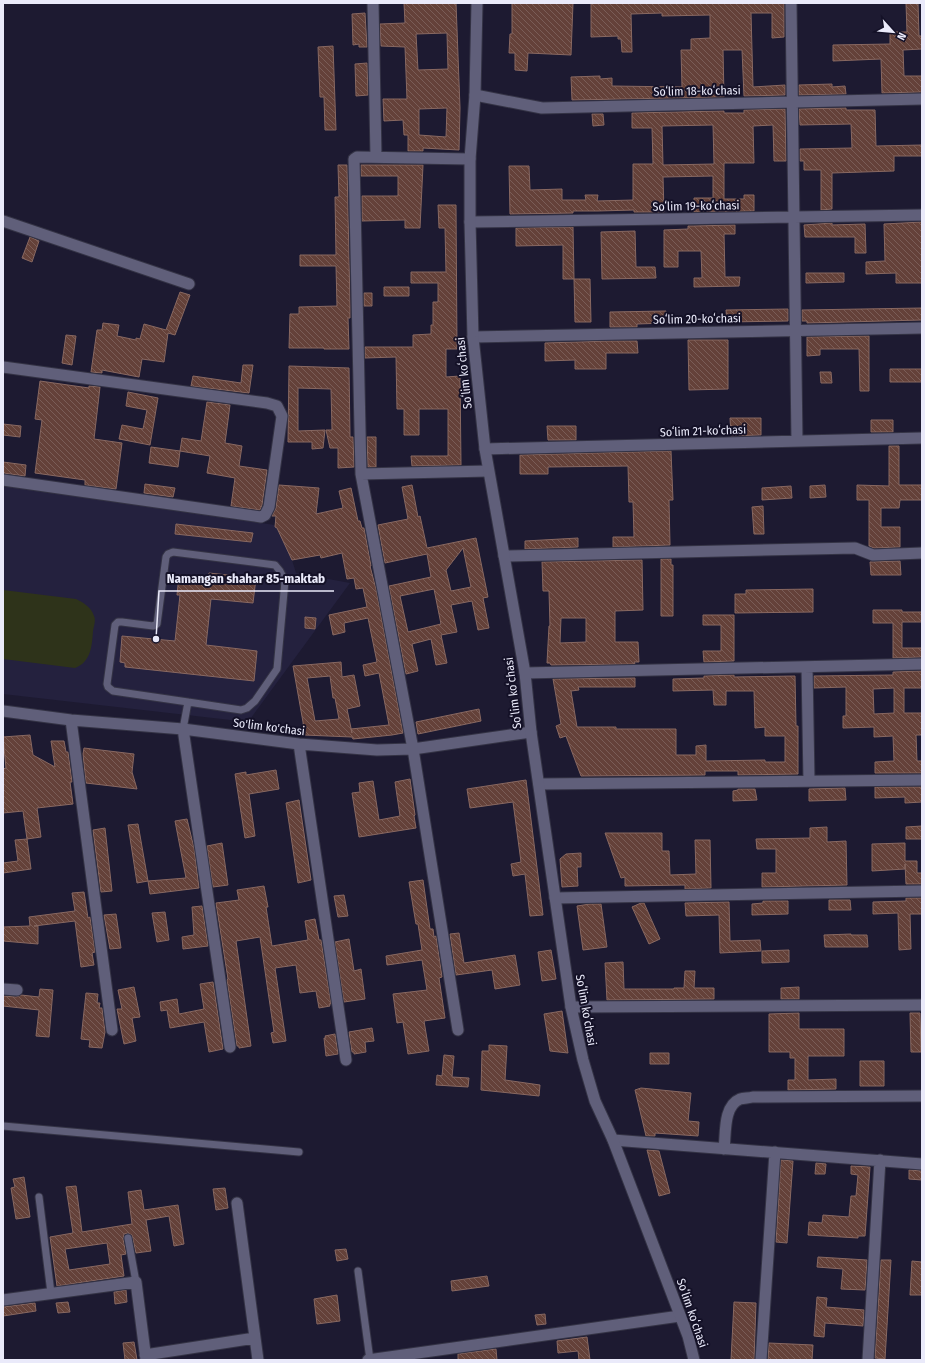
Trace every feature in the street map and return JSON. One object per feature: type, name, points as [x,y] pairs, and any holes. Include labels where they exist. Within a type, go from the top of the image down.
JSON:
[{"type":"street","points":[[373,3],[376,157]]},
{"type":"street","name":"Soʻlim koʻchasi","points":[[477,3],[475,95],[470,159],[473,337],[485,450],[525,673],[531,732],[571,1007],[583,1060],[595,1101],[613,1140],[688,1336],[694,1360]]},
{"type":"street","points":[[792,3],[798,441]]},
{"type":"street","name":"Soʻlim 18-koʻchasi","points":[[475,95],[542,108],[922,99]]},
{"type":"street","points":[[458,1030],[413,749],[361,474],[354,160],[357,157],[470,159]]},
{"type":"street","name":"Soʻlim 19-koʻchasi","points":[[470,222],[922,215]]},
{"type":"street","points":[[3,221],[189,284]]},
{"type":"street","name":"Soʻlim 20-koʻchasi","points":[[473,337],[922,328]]},
{"type":"street","points":[[3,367],[267,403],[277,406],[282,416],[269,507],[265,515],[261,517],[3,480]]},
{"type":"street","name":"Soʻlim 21-koʻchasi","points":[[485,450],[922,438]]},
{"type":"street","points":[[361,474],[488,470]]},
{"type":"street","points":[[504,556],[855,548],[873,555],[922,553]]},
{"type":"street","points":[[525,673],[922,664]]},
{"type":"street","points":[[807,667],[809,781]]},
{"type":"street","name":"So'lim ko'chasi","points":[[3,712],[71,720],[184,729],[299,744],[377,750],[413,749],[531,732]]},
{"type":"street","points":[[71,720],[112,1030]]},
{"type":"street","points":[[184,729],[230,1047]]},
{"type":"street","points":[[299,744],[346,1060]]},
{"type":"street","points":[[539,784],[922,780]]},
{"type":"street","points":[[555,898],[922,891]]},
{"type":"street","points":[[3,989],[17,990]]},
{"type":"street","points":[[571,1007],[922,1004]]},
{"type":"street","points":[[724,1149],[728,1114],[735,1102],[741,1099],[752,1097],[921,1096]]},
{"type":"street","points":[[613,1140],[922,1164]]},
{"type":"street","points":[[761,1360],[775,1152]]},
{"type":"street","points":[[868,1360],[880,1160]]},
{"type":"street","points":[[237,1203],[258,1360]]},
{"type":"street","points":[[3,1300],[136,1282],[146,1358],[255,1338]]},
{"type":"street","points":[[369,1360],[680,1316]]},
{"type":"lane","points":[[173,552],[275,565],[280,571],[284,582],[277,669],[256,702],[248,708],[241,710],[188,702],[110,690],[107,684],[115,625],[118,622],[153,626],[157,624],[166,557],[170,553],[173,552]]},
{"type":"lane","points":[[184,729],[188,702]]},
{"type":"lane","points":[[3,1126],[299,1152]]},
{"type":"lane","points":[[39,1197],[51,1294]]},
{"type":"lane","points":[[128,1238],[136,1282]]},
{"type":"lane","points":[[358,1271],[369,1360]]},
{"type":"shaded area","points":[[3,486],[275,525],[292,560],[296,573],[350,583],[248,722],[3,694]]},
{"type":"green space","points":[[3,590],[76,599],[87,606],[93,613],[95,621],[90,653],[84,662],[75,668],[3,659]]},
{"type":"building","points":[[404,3],[456,3],[460,108],[459,150],[423,148],[423,151],[408,151],[408,135],[404,135],[403,120],[384,121],[383,99],[407,99],[405,47],[381,46],[380,24],[405,23]],"holes":[[[447,33],[448,69],[418,70],[416,34]],[[447,108],[446,137],[419,135],[419,109]]]},
{"type":"building","points":[[512,3],[573,3],[571,55],[528,53],[527,71],[515,70],[515,53],[509,53],[510,34],[512,34]]},
{"type":"building","points":[[591,3],[784,3],[784,37],[772,38],[772,13],[751,13],[753,87],[785,85],[785,95],[744,96],[742,50],[723,50],[724,97],[572,100],[571,77],[600,76],[600,79],[612,78],[612,86],[682,87],[681,50],[691,50],[691,39],[710,38],[710,15],[662,16],[662,13],[631,14],[632,52],[622,52],[621,39],[618,39],[618,36],[591,37]]},
{"type":"building","points":[[906,3],[918,3],[919,36],[922,36],[922,49],[903,50],[904,76],[922,76],[922,92],[882,93],[881,59],[833,61],[833,45],[890,44],[890,32],[907,32]]},
{"type":"building","points":[[365,13],[367,47],[359,47],[359,44],[353,45],[352,14]]},
{"type":"building","points":[[333,46],[336,130],[325,130],[324,97],[320,97],[318,47]]},
{"type":"building","points":[[367,63],[368,95],[356,96],[355,64]]},
{"type":"building","points":[[832,84],[832,87],[845,86],[846,94],[799,95],[799,85]]},
{"type":"building","points":[[846,108],[846,110],[875,110],[876,146],[922,145],[922,156],[894,156],[894,171],[832,173],[832,209],[821,210],[821,170],[804,170],[804,161],[800,161],[800,149],[852,148],[851,124],[800,125],[799,109]]},
{"type":"building","points":[[785,109],[786,161],[774,161],[773,125],[753,126],[754,163],[724,163],[724,199],[744,199],[744,195],[754,195],[754,211],[694,212],[694,198],[713,198],[713,176],[663,177],[664,212],[634,212],[634,210],[510,214],[509,166],[529,166],[530,190],[562,189],[562,200],[586,200],[585,195],[598,195],[597,201],[633,200],[633,164],[653,164],[652,128],[632,128],[632,113],[724,111],[724,113],[744,113],[744,110]],"holes":[[[713,125],[714,164],[663,165],[662,126]]]},
{"type":"building","points":[[592,114],[603,114],[604,125],[593,126]]},
{"type":"building","points":[[338,165],[347,165],[350,306],[350,318],[348,318],[349,349],[289,348],[290,314],[299,314],[299,307],[337,306],[336,266],[300,266],[300,255],[336,255],[335,197],[339,197]]},
{"type":"building","points":[[361,165],[423,165],[420,228],[405,228],[405,220],[362,221],[362,196],[398,196],[398,176],[361,176]]},
{"type":"building","points":[[438,205],[456,205],[457,349],[446,349],[446,377],[460,376],[461,465],[412,466],[411,456],[448,456],[448,409],[419,409],[419,435],[404,435],[404,409],[397,409],[396,357],[365,358],[365,347],[413,347],[413,335],[431,334],[431,325],[433,325],[433,302],[438,302],[438,283],[411,283],[411,272],[446,272],[445,228],[439,228]]},
{"type":"building","points":[[922,222],[922,283],[896,283],[896,273],[866,274],[866,262],[885,261],[884,224]]},
{"type":"building","points":[[832,223],[832,225],[865,224],[866,253],[855,253],[855,237],[805,237],[804,225]]},
{"type":"building","points":[[735,225],[735,234],[724,234],[725,277],[740,277],[739,286],[694,287],[694,278],[702,278],[701,251],[678,251],[678,267],[664,267],[664,230],[688,229],[688,226]]},
{"type":"building","points":[[573,227],[574,279],[563,279],[563,245],[516,246],[516,228]]},
{"type":"building","points":[[635,231],[636,267],[655,267],[656,278],[602,279],[601,232]]},
{"type":"building","points":[[30,237],[39,241],[32,262],[22,258]]},
{"type":"building","points":[[806,273],[844,273],[844,282],[806,283]]},
{"type":"building","points":[[574,279],[590,279],[591,322],[575,322]]},
{"type":"building","points":[[384,287],[409,287],[409,296],[384,296]]},
{"type":"building","points":[[180,292],[190,295],[175,335],[168,333],[164,362],[142,359],[139,377],[102,370],[102,373],[91,372],[97,330],[102,330],[103,323],[119,325],[117,336],[136,340],[136,338],[140,339],[144,324],[166,330]]},
{"type":"building","points":[[364,293],[372,293],[372,306],[364,306]]},
{"type":"building","points":[[922,308],[922,320],[807,323],[807,321],[802,321],[802,310]]},
{"type":"building","points":[[788,309],[788,321],[727,322],[726,310]]},
{"type":"building","points":[[666,311],[666,323],[637,324],[637,327],[610,327],[610,312]]},
{"type":"building","points":[[66,335],[76,336],[72,365],[62,363]]},
{"type":"building","points":[[869,336],[869,391],[860,391],[859,349],[820,349],[820,355],[807,356],[807,337]]},
{"type":"building","points":[[688,340],[728,340],[728,389],[689,390]]},
{"type":"building","points":[[637,341],[638,353],[606,353],[606,369],[575,369],[575,360],[545,361],[545,343]]},
{"type":"building","points":[[243,365],[253,365],[249,393],[191,386],[193,376],[241,383]]},
{"type":"building","points":[[289,366],[349,368],[350,437],[353,437],[354,467],[338,468],[338,448],[330,448],[326,430],[332,430],[331,389],[298,388],[298,431],[325,430],[323,448],[312,449],[312,442],[288,442]]},
{"type":"building","points":[[890,369],[922,369],[922,382],[890,382]]},
{"type":"building","points":[[820,372],[831,372],[832,383],[821,383]]},
{"type":"building","points":[[40,381],[89,388],[89,386],[100,387],[94,439],[122,443],[116,489],[85,485],[85,480],[35,473],[42,420],[35,419]]},
{"type":"building","points":[[128,392],[158,398],[150,445],[119,439],[122,425],[143,429],[147,410],[126,406]]},
{"type":"building","points":[[207,402],[230,405],[225,443],[242,446],[239,466],[267,470],[260,510],[231,506],[235,478],[207,473],[210,456],[180,451],[182,438],[201,441]]},
{"type":"building","points":[[730,418],[761,418],[761,435],[731,436]]},
{"type":"building","points":[[871,420],[893,420],[893,432],[871,432]]},
{"type":"building","points":[[3,424],[21,426],[20,437],[3,435]]},
{"type":"building","points":[[547,426],[576,426],[576,440],[548,440]]},
{"type":"building","points":[[367,437],[376,437],[376,467],[368,467]]},
{"type":"building","points":[[889,446],[899,446],[899,485],[922,485],[922,500],[900,500],[899,508],[881,508],[881,527],[900,527],[900,547],[874,548],[869,546],[869,500],[857,500],[857,485],[889,486]]},
{"type":"building","points":[[151,447],[180,451],[178,467],[149,463]]},
{"type":"building","points":[[671,451],[673,500],[669,500],[670,545],[613,547],[613,537],[634,537],[633,502],[629,502],[628,466],[548,467],[548,474],[520,474],[520,455]]},
{"type":"building","points":[[3,462],[26,465],[25,476],[3,473]]},
{"type":"building","points":[[145,484],[175,488],[173,497],[144,493]]},
{"type":"building","points":[[279,485],[319,488],[316,514],[343,508],[339,491],[351,488],[358,521],[360,521],[362,528],[364,528],[370,566],[376,589],[403,733],[353,739],[352,737],[304,735],[293,666],[341,662],[342,677],[354,675],[360,706],[347,709],[351,729],[389,725],[379,673],[365,676],[363,665],[377,662],[368,618],[344,623],[345,632],[333,635],[329,615],[367,607],[363,588],[356,589],[354,578],[347,579],[342,553],[321,558],[320,555],[292,560],[277,528],[275,527],[276,516],[272,516],[276,508]],"holes":[[[330,676],[333,698],[335,698],[339,719],[315,721],[307,678]]]},
{"type":"building","points":[[412,485],[418,517],[420,516],[427,548],[476,538],[488,597],[483,598],[489,628],[478,630],[472,601],[451,605],[457,632],[441,635],[447,663],[436,665],[431,639],[412,644],[418,671],[406,674],[389,586],[431,577],[427,554],[385,563],[378,525],[408,519],[402,487]],"holes":[[[463,548],[471,587],[451,591],[446,570]],[[434,589],[441,624],[408,632],[400,596]]]},
{"type":"building","points":[[825,485],[826,497],[810,498],[810,486]]},
{"type":"building","points":[[791,486],[792,498],[762,500],[762,488]]},
{"type":"building","points":[[763,506],[764,534],[754,534],[752,507]]},
{"type":"building","points":[[176,524],[253,533],[251,542],[175,534]]},
{"type":"building","points":[[578,538],[578,547],[525,549],[525,541]]},
{"type":"building","points":[[661,559],[671,559],[671,565],[673,565],[673,616],[661,616]]},
{"type":"building","points":[[642,560],[643,610],[615,611],[615,642],[638,642],[639,662],[634,662],[635,664],[551,665],[550,663],[547,663],[550,626],[549,591],[543,591],[542,562]],"holes":[[[561,618],[586,618],[586,642],[560,643]]]},
{"type":"building","points":[[900,561],[901,575],[871,575],[870,562]]},
{"type":"building","points":[[209,573],[256,578],[253,603],[211,599],[206,645],[257,651],[254,681],[125,667],[125,663],[120,662],[122,636],[175,641],[180,595],[177,595],[179,575],[208,579]]},
{"type":"building","points":[[813,589],[813,612],[735,613],[735,594],[746,594],[746,590]]},
{"type":"building","points":[[873,610],[922,612],[922,622],[902,622],[902,648],[922,648],[922,657],[893,658],[893,623],[873,623]]},
{"type":"building","points":[[703,615],[734,615],[734,661],[704,662],[703,651],[721,651],[721,625],[703,625]]},
{"type":"building","points":[[305,617],[316,618],[315,629],[305,628]]},
{"type":"building","points":[[922,671],[922,688],[904,688],[904,713],[922,713],[922,735],[916,735],[917,761],[922,761],[922,773],[875,773],[875,762],[894,761],[893,736],[874,737],[874,727],[843,728],[843,716],[846,716],[846,687],[814,688],[814,676],[893,675],[893,672]],"holes":[[[894,688],[894,713],[874,714],[873,689]]]},
{"type":"building","points":[[734,675],[734,677],[795,676],[796,726],[798,726],[798,774],[738,775],[738,771],[705,771],[705,775],[581,776],[566,736],[560,738],[556,726],[561,724],[553,679],[635,678],[635,687],[578,687],[579,690],[571,691],[577,727],[616,727],[616,729],[676,729],[676,755],[696,755],[696,746],[706,745],[706,761],[765,760],[765,762],[785,762],[785,736],[765,736],[765,727],[755,728],[754,691],[726,691],[726,705],[714,705],[713,690],[673,691],[673,679]]},
{"type":"building","points":[[479,709],[481,721],[418,734],[416,722]]},
{"type":"building","points":[[30,735],[33,755],[55,767],[51,741],[64,741],[66,752],[68,752],[73,804],[37,808],[41,837],[27,839],[23,811],[3,813],[3,769],[6,768],[3,737]]},
{"type":"building","points":[[84,748],[134,754],[132,772],[137,789],[86,783],[83,754]]},
{"type":"building","points":[[276,770],[279,789],[249,794],[255,836],[245,838],[235,774],[246,772],[246,775]]},
{"type":"building","points":[[410,779],[416,828],[359,837],[352,793],[360,792],[359,783],[373,781],[379,820],[400,816],[395,782]]},
{"type":"building","points":[[526,780],[543,915],[530,916],[525,874],[513,876],[511,864],[521,862],[513,802],[470,808],[467,789]]},
{"type":"building","points":[[875,787],[922,787],[922,802],[905,803],[905,797],[875,798]]},
{"type":"building","points":[[845,788],[846,800],[809,801],[809,789]]},
{"type":"building","points":[[738,789],[755,789],[757,800],[733,801],[733,791]]},
{"type":"building","points":[[299,800],[311,880],[298,883],[286,803]]},
{"type":"building","points":[[187,819],[194,848],[199,888],[150,894],[148,881],[186,878],[175,821]]},
{"type":"building","points":[[138,824],[148,881],[137,883],[128,825]]},
{"type":"building","points":[[922,826],[922,839],[906,839],[906,827]]},
{"type":"building","points":[[827,827],[827,842],[846,841],[847,885],[762,887],[762,873],[776,873],[776,849],[757,849],[756,839],[810,838],[810,828]]},
{"type":"building","points":[[105,828],[112,891],[101,892],[93,830]]},
{"type":"building","points":[[605,833],[662,833],[662,851],[669,851],[670,875],[696,874],[695,840],[710,840],[711,888],[685,889],[685,885],[625,886],[625,877],[621,878]]},
{"type":"building","points":[[27,839],[31,869],[3,873],[3,863],[18,861],[15,840]]},
{"type":"building","points":[[222,843],[228,885],[213,887],[207,846]]},
{"type":"building","points":[[905,843],[905,861],[917,861],[917,873],[922,873],[922,884],[906,884],[905,864],[905,869],[872,871],[872,844]]},
{"type":"building","points":[[581,853],[581,867],[577,867],[578,886],[562,887],[560,859],[566,854]]},
{"type":"building","points":[[423,880],[430,929],[433,929],[434,937],[436,936],[442,977],[439,978],[445,1018],[424,1021],[429,1051],[408,1054],[403,1022],[397,1023],[393,994],[427,990],[422,960],[387,965],[386,956],[422,950],[409,882]]},
{"type":"building","points":[[264,886],[272,946],[308,940],[305,921],[315,919],[319,940],[321,940],[331,1004],[329,1004],[330,1006],[319,1008],[316,991],[300,993],[296,965],[275,968],[286,1041],[273,1043],[271,1033],[274,1032],[260,937],[236,941],[251,1046],[239,1048],[239,1046],[237,1046],[216,903],[239,900],[237,890]]},
{"type":"building","points":[[84,892],[88,918],[90,917],[95,952],[92,953],[94,965],[81,967],[75,921],[34,926],[38,926],[38,944],[3,941],[3,927],[30,926],[29,917],[75,911],[72,893]]},
{"type":"building","points":[[344,895],[348,916],[338,917],[334,896]]},
{"type":"building","points":[[906,898],[922,898],[922,914],[910,914],[911,949],[899,950],[898,913],[873,914],[873,902],[906,901]]},
{"type":"building","points":[[829,900],[850,900],[851,910],[829,910]]},
{"type":"building","points":[[763,901],[788,901],[788,914],[752,915],[752,904],[763,903]]},
{"type":"building","points":[[729,902],[730,941],[760,940],[761,951],[720,953],[719,915],[686,916],[685,903]]},
{"type":"building","points":[[644,903],[660,939],[649,944],[632,907]]},
{"type":"building","points":[[601,904],[607,947],[583,950],[577,906]]},
{"type":"building","points":[[202,906],[208,946],[183,949],[182,937],[194,935],[192,907]]},
{"type":"building","points":[[165,912],[169,940],[157,942],[152,913]]},
{"type":"building","points":[[116,914],[121,948],[110,949],[104,915]]},
{"type":"building","points":[[459,933],[464,963],[515,955],[520,985],[495,989],[492,970],[456,975],[450,934]]},
{"type":"building","points":[[824,935],[867,935],[868,947],[825,947]]},
{"type":"building","points":[[349,939],[354,971],[361,969],[365,999],[344,1002],[335,942]]},
{"type":"building","points":[[551,950],[556,979],[542,981],[538,952]]},
{"type":"building","points":[[789,950],[789,962],[762,963],[762,951]]},
{"type":"building","points":[[623,962],[624,989],[684,988],[685,971],[695,971],[694,988],[714,988],[714,999],[607,1000],[605,963]]},
{"type":"building","points":[[213,982],[223,1049],[209,1052],[204,1022],[170,1028],[167,1010],[161,1011],[160,1002],[177,999],[179,1014],[204,1009],[200,984]]},
{"type":"building","points":[[134,987],[140,1017],[132,1018],[136,1041],[124,1044],[117,1009],[122,1009],[118,990]]},
{"type":"building","points":[[799,987],[799,999],[781,999],[781,988]]},
{"type":"building","points":[[40,989],[53,990],[49,1037],[36,1036],[39,1010],[3,1006],[3,996],[16,997],[21,995],[39,997]]},
{"type":"building","points":[[86,993],[98,994],[97,1003],[100,1003],[99,1008],[102,1008],[105,1032],[102,1048],[89,1047],[90,1040],[81,1039]]},
{"type":"building","points":[[562,1011],[568,1053],[550,1051],[544,1014]]},
{"type":"building","points":[[799,1013],[799,1029],[844,1029],[844,1056],[808,1056],[808,1080],[836,1079],[836,1089],[788,1090],[788,1080],[795,1080],[795,1058],[790,1058],[790,1052],[769,1052],[769,1014]]},
{"type":"building","points":[[910,1013],[920,1013],[921,1052],[911,1052]]},
{"type":"building","points":[[372,1028],[374,1041],[365,1042],[366,1052],[354,1054],[354,1052],[352,1052],[349,1032]]},
{"type":"building","points":[[335,1034],[338,1054],[326,1056],[324,1038],[326,1038],[325,1036]]},
{"type":"building","points":[[489,1045],[507,1046],[505,1080],[540,1085],[539,1096],[481,1090],[482,1051],[489,1051]]},
{"type":"building","points":[[650,1053],[669,1053],[669,1064],[650,1064]]},
{"type":"building","points":[[444,1055],[454,1056],[452,1077],[469,1078],[468,1087],[436,1085],[437,1075],[442,1076]]},
{"type":"building","points":[[860,1061],[884,1061],[884,1086],[860,1086]]},
{"type":"building","points":[[641,1088],[691,1093],[688,1121],[699,1122],[698,1136],[655,1133],[655,1136],[646,1136],[635,1090]]},
{"type":"building","points":[[647,1150],[659,1151],[670,1193],[659,1196]]},
{"type":"building","points":[[781,1160],[793,1161],[787,1243],[776,1242]]},
{"type":"building","points":[[816,1163],[826,1164],[825,1174],[815,1174]]},
{"type":"building","points":[[851,1166],[870,1167],[865,1236],[858,1236],[858,1238],[808,1235],[809,1222],[822,1223],[823,1215],[849,1217],[851,1196],[856,1196],[858,1175],[851,1174]]},
{"type":"building","points":[[909,1170],[922,1171],[922,1180],[909,1179]]},
{"type":"building","points":[[24,1177],[30,1217],[16,1219],[11,1188],[15,1187],[13,1179]]},
{"type":"building","points":[[76,1186],[82,1232],[132,1224],[128,1192],[141,1190],[144,1210],[178,1205],[184,1244],[174,1246],[169,1216],[146,1220],[151,1251],[136,1253],[132,1235],[128,1233],[124,1234],[123,1239],[126,1254],[121,1255],[124,1276],[57,1286],[50,1237],[73,1233],[66,1187]],"holes":[[[107,1243],[110,1264],[69,1270],[65,1249]]]},
{"type":"building","points":[[225,1188],[228,1208],[216,1210],[213,1189]]},
{"type":"building","points":[[346,1249],[348,1259],[337,1261],[335,1250]]},
{"type":"building","points":[[818,1257],[867,1260],[865,1290],[841,1289],[843,1269],[817,1267]]},
{"type":"building","points":[[881,1260],[891,1260],[885,1359],[875,1358]]},
{"type":"building","points":[[912,1261],[922,1262],[922,1295],[910,1295]]},
{"type":"building","points":[[487,1276],[489,1286],[452,1291],[451,1281]]},
{"type":"building","points":[[126,1290],[127,1302],[115,1304],[114,1292]]},
{"type":"building","points":[[337,1295],[340,1321],[317,1324],[314,1299]]},
{"type":"building","points":[[817,1297],[827,1298],[826,1307],[864,1310],[863,1326],[825,1323],[824,1337],[814,1336]]},
{"type":"building","points":[[68,1302],[70,1312],[58,1313],[56,1303]]},
{"type":"building","points":[[734,1302],[756,1303],[754,1360],[731,1360]]},
{"type":"building","points":[[35,1303],[36,1311],[3,1316],[3,1307]]},
{"type":"building","points":[[545,1314],[546,1324],[537,1325],[535,1315]]},
{"type":"building","points":[[587,1337],[590,1360],[579,1360],[578,1351],[558,1353],[557,1341]]},
{"type":"building","points":[[134,1342],[137,1360],[125,1360],[123,1343]]},
{"type":"building","points":[[769,1343],[813,1345],[812,1360],[768,1360]]},
{"type":"building","points":[[496,1349],[497,1360],[458,1360],[458,1354]]},
{"type":"place","name":"Namangan shahar 85-maktab","points":[[156,639]]}]
